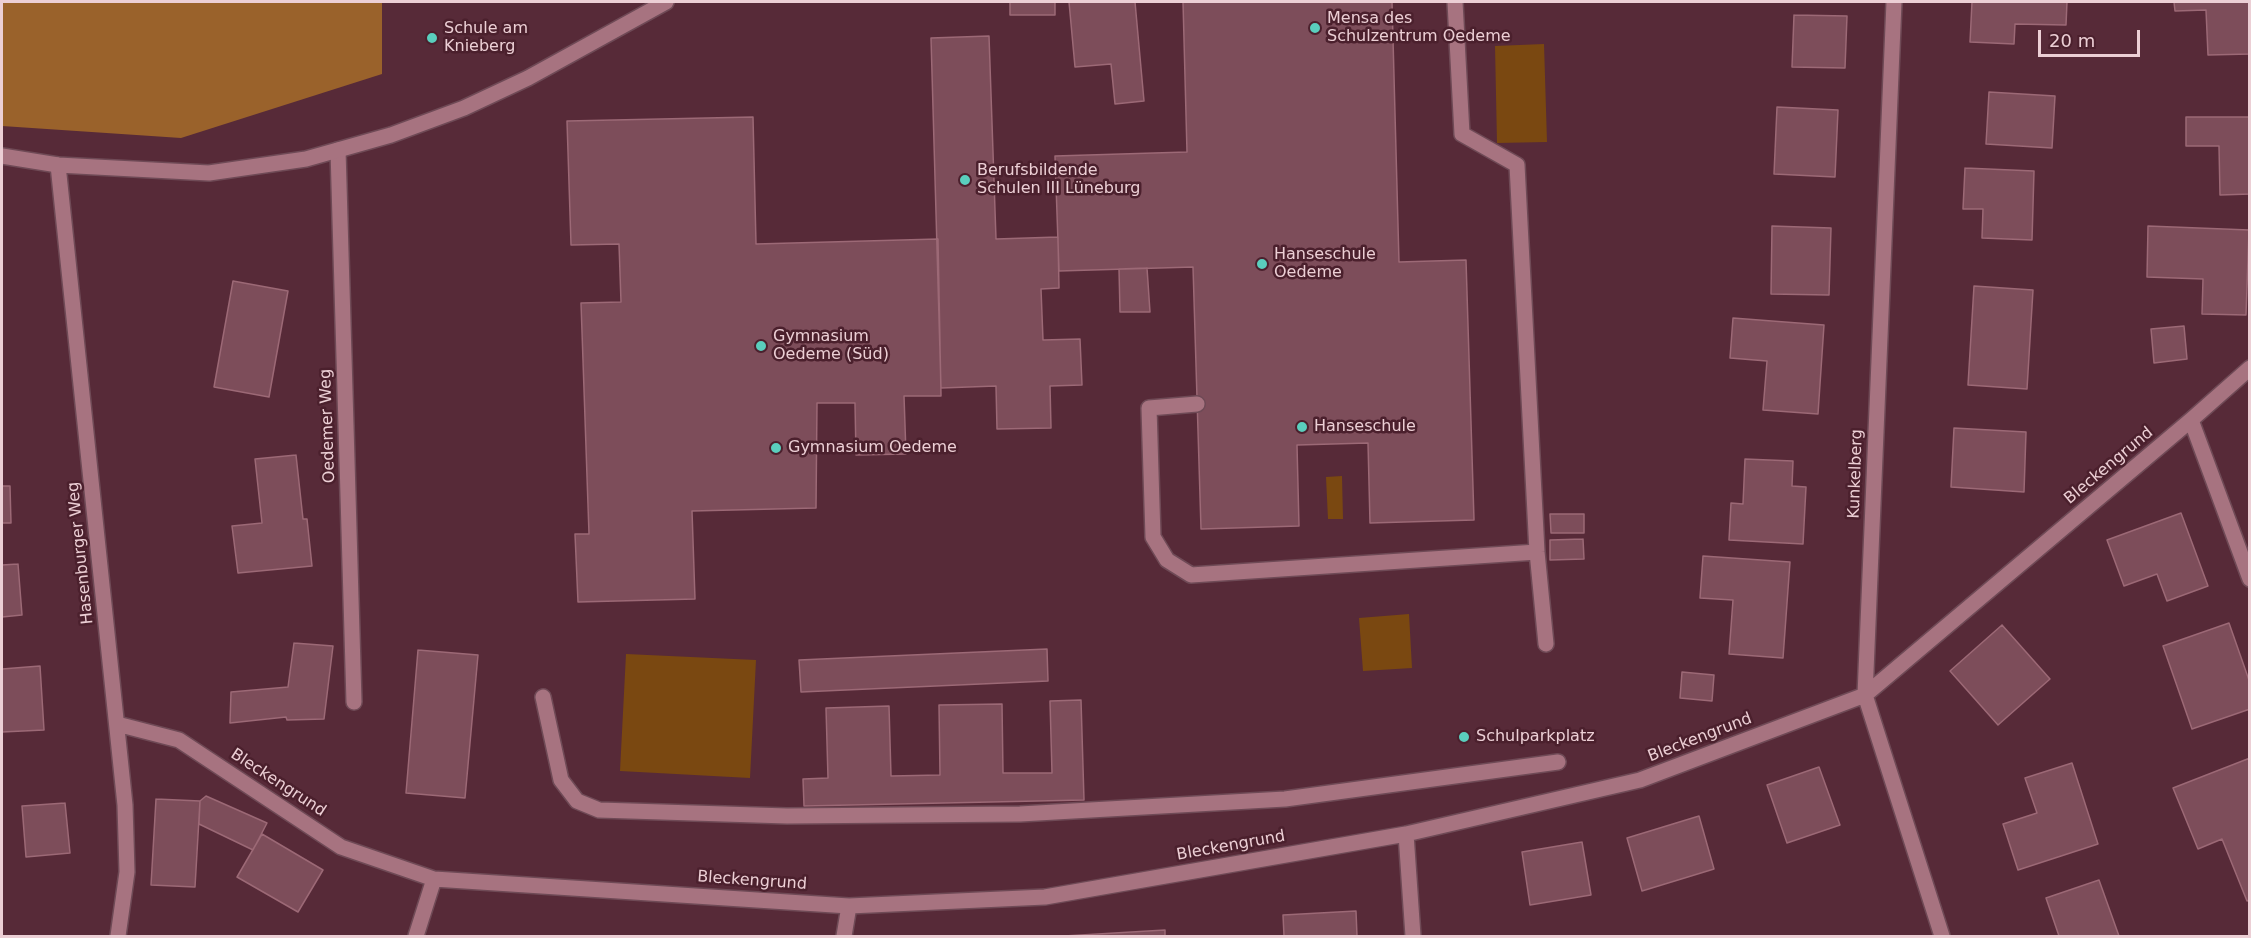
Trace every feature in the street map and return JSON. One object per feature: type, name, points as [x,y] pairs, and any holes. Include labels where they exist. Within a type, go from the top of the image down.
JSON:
[{"type":"street","points":[[2,156],[58,165],[209,173],[306,159],[392,135],[464,108],[528,78],[666,2]]},
{"type":"street","points":[[1455,2],[1462,134],[1517,165],[1537,552],[1546,645]]},
{"type":"street","name":"Kunkelberg","points":[[1894,2],[1865,695],[1942,936]]},
{"type":"street","name":"Oedemer Weg","points":[[338,150],[354,702]]},
{"type":"street","name":"Hasenburger Weg","points":[[58,165],[125,804],[127,872],[118,936]]},
{"type":"street","name":"Bleckengrund","points":[[117,724],[179,740],[342,847],[434,879],[849,906],[1045,897],[1406,834],[1640,780],[1865,695],[2250,368]]},
{"type":"street","points":[[1197,404],[1149,408],[1153,537],[1167,560],[1191,575],[1537,552]]},
{"type":"street","points":[[2191,420],[2250,579]]},
{"type":"street","points":[[543,697],[561,780],[577,801],[599,810],[787,816],[1020,814],[1285,799],[1558,762]]},
{"type":"street","points":[[1406,834],[1413,936]]},
{"type":"street","points":[[416,936],[434,879]]},
{"type":"street","points":[[844,936],[849,906]]},
{"type":"shaded area","points":[[2,2],[382,2],[382,74],[181,138],[2,126]]},
{"type":"shaded area","points":[[1544,44],[1547,142],[1497,143],[1495,46]]},
{"type":"shaded area","points":[[1342,476],[1343,519],[1328,519],[1326,477]]},
{"type":"shaded area","points":[[1409,614],[1412,668],[1363,671],[1359,618]]},
{"type":"shaded area","points":[[626,654],[756,660],[750,778],[620,771]]},
{"type":"building","points":[[1010,2],[1055,2],[1055,15],[1010,15]]},
{"type":"building","points":[[1069,2],[1135,2],[1144,101],[1115,104],[1111,64],[1075,67]]},
{"type":"building","name":"Hanseschule Oedeme","points":[[1183,2],[1392,2],[1399,262],[1466,260],[1474,520],[1370,523],[1368,443],[1297,445],[1299,526],[1201,529],[1193,267],[1059,271],[1055,156],[1187,152]]},
{"type":"building","points":[[1972,2],[2067,2],[2066,25],[2015,24],[2014,44],[1970,42]]},
{"type":"building","points":[[2174,2],[2250,2],[2250,54],[2208,55],[2206,10],[2175,11]]},
{"type":"building","points":[[1794,15],[1847,16],[1845,68],[1792,67]]},
{"type":"building","name":"Berufsbildende Schulen III Lüneburg","points":[[989,36],[996,239],[1058,237],[1059,288],[1041,289],[1043,340],[1080,339],[1082,385],[1050,386],[1051,428],[997,429],[996,386],[941,388],[931,38]]},
{"type":"building","points":[[1989,92],[2055,96],[2052,148],[1986,144]]},
{"type":"building","points":[[1777,107],[1838,110],[1835,177],[1774,174]]},
{"type":"building","name":"Gymnasium Oedeme (Süd)","points":[[753,117],[756,244],[938,239],[941,396],[904,396],[906,454],[856,455],[855,403],[817,403],[816,508],[692,511],[695,599],[578,602],[575,534],[589,534],[581,303],[621,302],[619,244],[571,245],[567,121]]},
{"type":"building","points":[[2186,117],[2250,117],[2250,194],[2220,195],[2219,146],[2186,146]]},
{"type":"building","points":[[1965,168],[2034,171],[2032,240],[1982,238],[1983,209],[1963,209]]},
{"type":"building","points":[[1772,226],[1831,228],[1829,295],[1771,294]]},
{"type":"building","points":[[2148,226],[2249,230],[2246,315],[2202,314],[2203,279],[2147,277]]},
{"type":"building","points":[[1147,268],[1150,312],[1120,312],[1119,269]]},
{"type":"building","points":[[233,281],[288,291],[269,397],[214,387]]},
{"type":"building","points":[[1974,286],[2033,290],[2027,389],[1968,385]]},
{"type":"building","points":[[1733,318],[1824,325],[1818,414],[1763,410],[1767,361],[1730,358]]},
{"type":"building","points":[[2184,326],[2187,359],[2154,363],[2151,329]]},
{"type":"building","points":[[1954,428],[2026,432],[2024,492],[1951,487]]},
{"type":"building","points":[[296,455],[303,519],[307,519],[312,566],[238,573],[232,526],[262,523],[255,459]]},
{"type":"building","points":[[1745,459],[1793,461],[1792,486],[1806,487],[1803,544],[1729,540],[1731,503],[1743,504]]},
{"type":"building","points":[[2,486],[10,486],[11,523],[2,523]]},
{"type":"building","points":[[2181,513],[2208,586],[2167,601],[2157,574],[2124,586],[2107,540]]},
{"type":"building","points":[[1550,514],[1584,514],[1584,533],[1551,533]]},
{"type":"building","points":[[1583,539],[1584,559],[1550,560],[1550,540]]},
{"type":"building","points":[[1703,556],[1790,562],[1783,658],[1729,654],[1733,600],[1700,598]]},
{"type":"building","points":[[18,564],[22,615],[2,617],[2,565]]},
{"type":"building","points":[[2229,623],[2250,683],[2250,709],[2192,729],[2163,646]]},
{"type":"building","points":[[2002,625],[2050,679],[1998,725],[1950,671]]},
{"type":"building","points":[[294,643],[333,646],[324,719],[287,720],[286,717],[230,723],[231,692],[288,687]]},
{"type":"building","points":[[1047,649],[1048,681],[801,692],[799,660]]},
{"type":"building","points":[[418,650],[478,655],[465,798],[406,793]]},
{"type":"building","points":[[40,666],[44,730],[2,732],[2,669]]},
{"type":"building","points":[[1682,672],[1714,675],[1712,701],[1680,698]]},
{"type":"building","points":[[1081,700],[1084,800],[804,806],[803,779],[828,778],[826,708],[889,706],[891,776],[940,775],[939,705],[1002,704],[1003,773],[1052,773],[1050,701]]},
{"type":"building","points":[[2250,758],[2250,900],[2247,901],[2222,839],[2198,849],[2173,788]]},
{"type":"building","points":[[2072,763],[2098,844],[2018,870],[2003,824],[2037,813],[2025,778]]},
{"type":"building","points":[[1819,767],[1840,825],[1787,843],[1767,785]]},
{"type":"building","points":[[206,796],[267,823],[253,850],[199,824],[200,801]]},
{"type":"building","points":[[156,799],[200,801],[195,887],[151,885]]},
{"type":"building","points":[[65,803],[70,853],[26,857],[22,806]]},
{"type":"building","points":[[1699,816],[1714,869],[1642,891],[1627,838]]},
{"type":"building","points":[[262,834],[323,870],[298,912],[237,877]]},
{"type":"building","points":[[1582,842],[1591,895],[1530,905],[1522,852]]},
{"type":"building","points":[[2099,880],[2119,936],[2059,936],[2046,898]]},
{"type":"building","points":[[1356,911],[1357,936],[1284,936],[1283,915]]},
{"type":"building","points":[[1165,930],[1165,936],[1064,936]]},
{"type":"place","name":"Mensa des Schulzentrum Oedeme","points":[[1315,28]]},
{"type":"place","name":"Schule am Knieberg","points":[[432,38]]},
{"type":"place","name":"Berufsbildende Schulen III Lüneburg","points":[[965,180]]},
{"type":"place","name":"Hanseschule Oedeme","points":[[1262,264]]},
{"type":"place","name":"Gymnasium Oedeme (Süd)","points":[[761,346]]},
{"type":"place","name":"Hanseschule","points":[[1302,427]]},
{"type":"place","name":"Gymnasium Oedeme","points":[[776,448]]},
{"type":"place","name":"Schulparkplatz","points":[[1464,737]]}]
